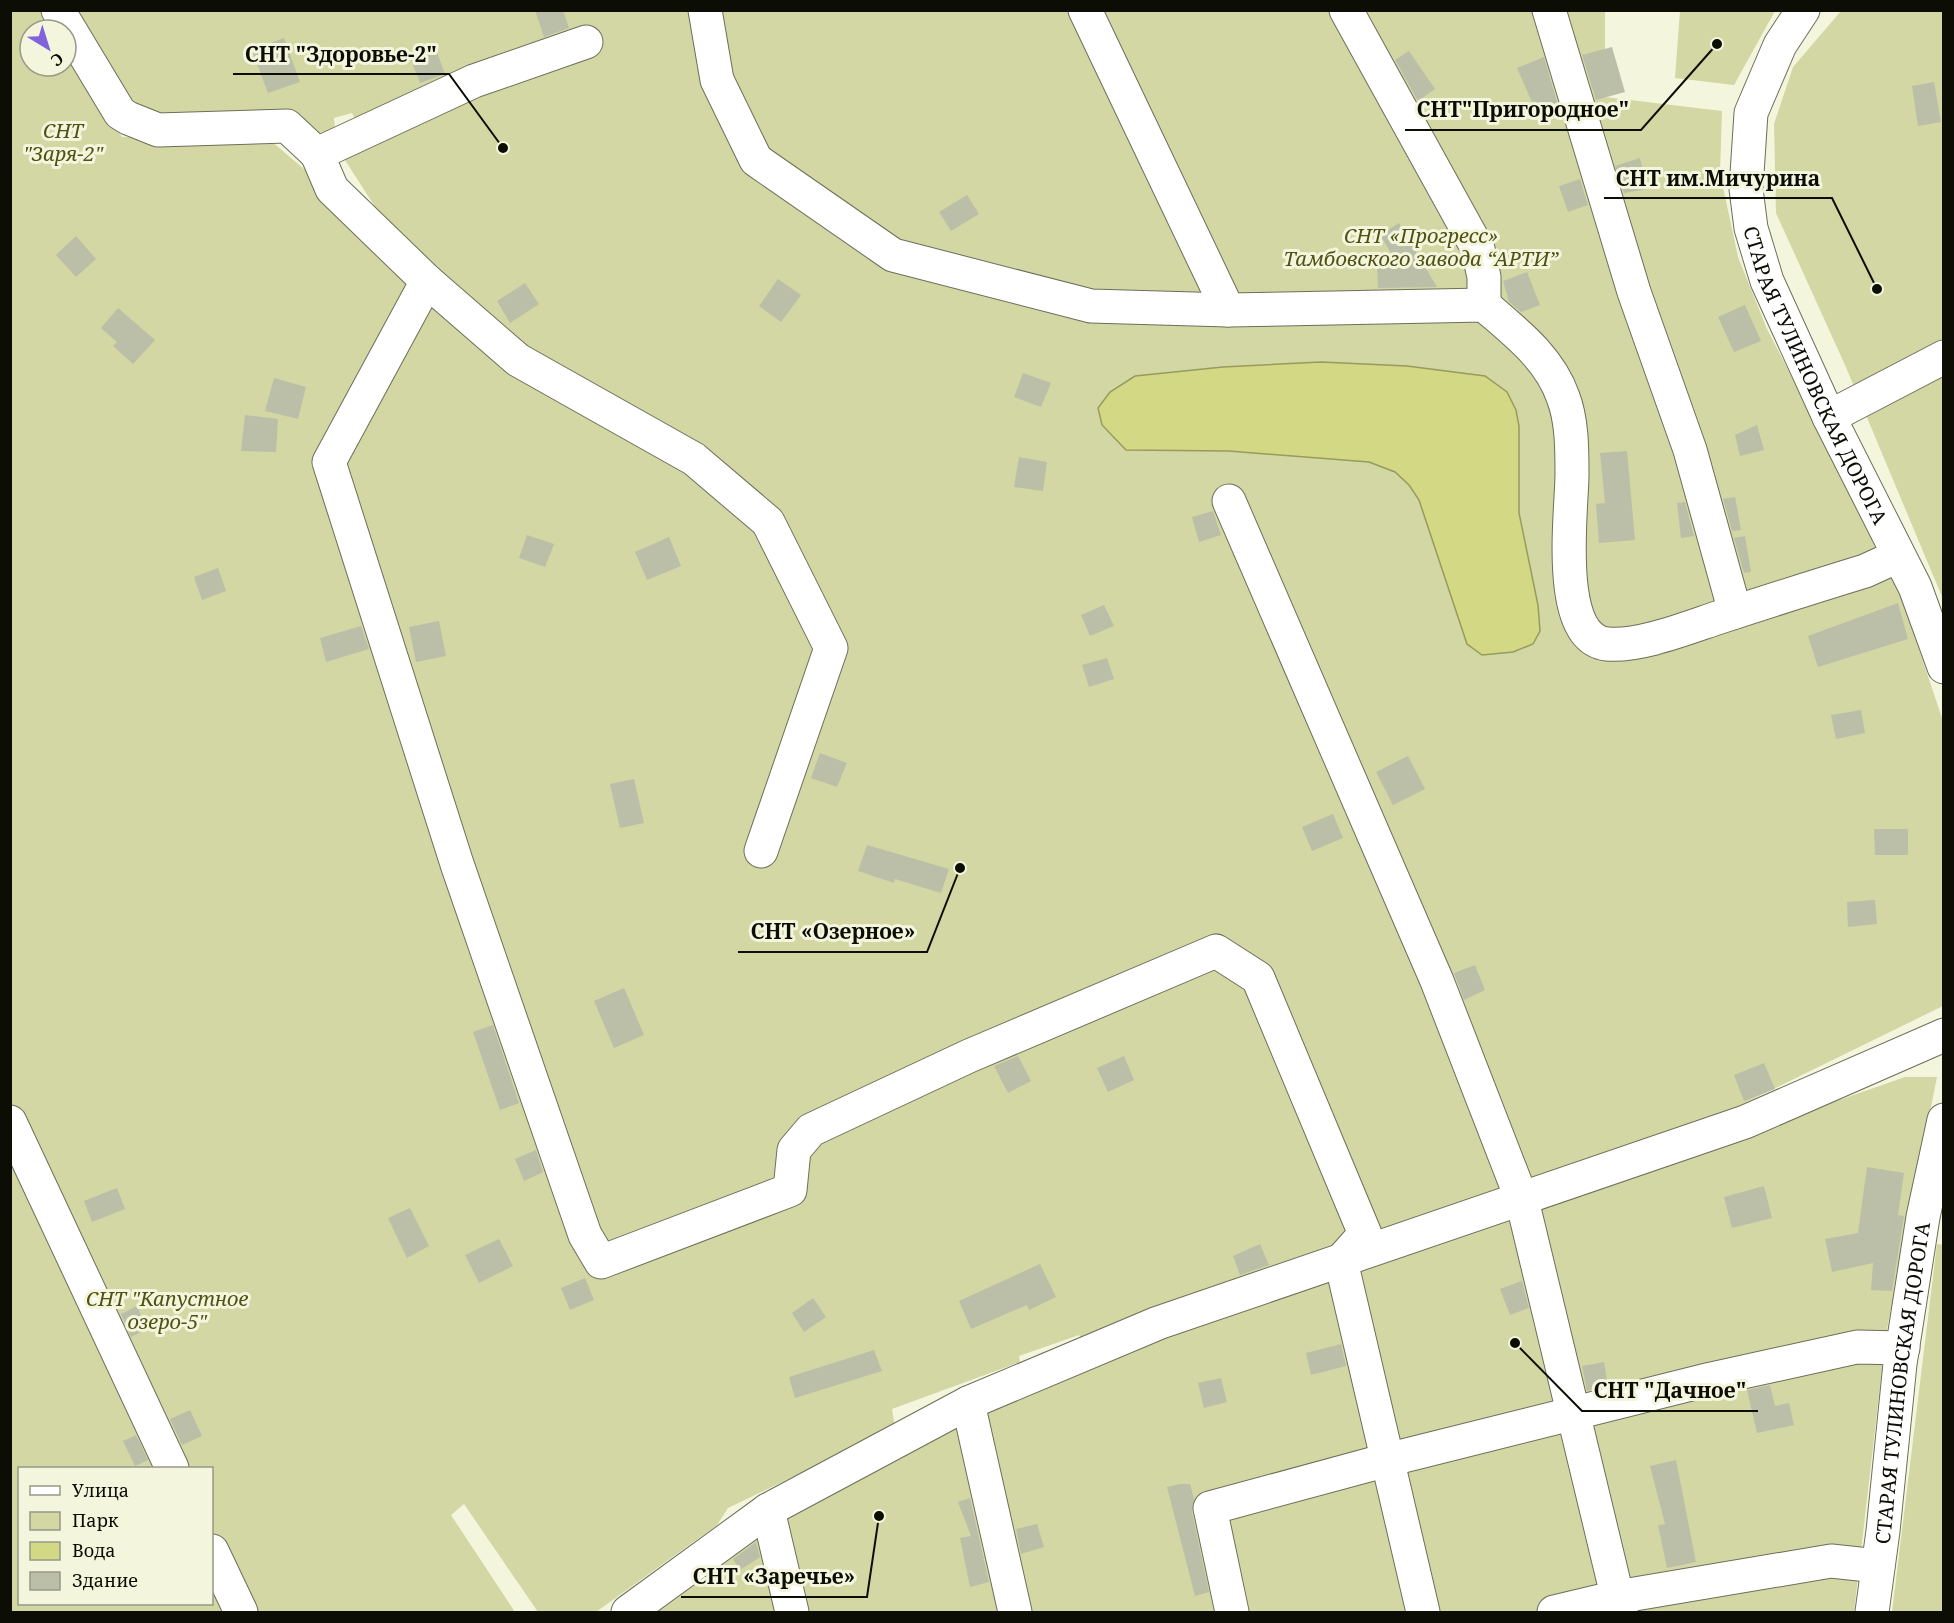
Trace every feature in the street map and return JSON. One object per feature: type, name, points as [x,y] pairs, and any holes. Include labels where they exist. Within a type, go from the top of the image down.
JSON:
[{"type":"street","points":[[58,10],[120,113],[158,130],[287,126],[317,154],[332,189],[427,280],[518,360],[694,459],[768,522],[831,648],[761,851]]},
{"type":"street","points":[[705,10],[717,80],[756,160],[893,255],[1091,306],[1228,310],[1484,305],[1540,354],[1563,397],[1570,430],[1572,462],[1569,543],[1572,603],[1583,629],[1593,638],[1606,644],[1655,638],[1865,571],[1898,556]]},
{"type":"street","points":[[1085,10],[1228,310]]},
{"type":"street","points":[[1346,10],[1478,249],[1484,277],[1484,305]]},
{"type":"street","points":[[1549,10],[1634,292],[1690,450],[1735,612]]},
{"type":"street","name":"СТАРАЯ ТУЛИНОВСКАЯ ДОРОГА","points":[[1803,10],[1780,45],[1751,113],[1746,189],[1751,228],[1767,281],[1829,417],[1898,556],[1915,587],[1934,610],[1944,667]]},
{"type":"street","points":[[317,154],[474,81],[586,42]]},
{"type":"street","points":[[427,280],[329,462],[465,886],[585,1235],[601,1262],[790,1190],[794,1150],[811,1130],[969,1056],[1216,951],[1258,978],[1365,1234],[1341,1261]]},
{"type":"street","points":[[1829,417],[1944,357]]},
{"type":"street","points":[[1229,501],[1437,981],[1522,1200],[1619,1605]]},
{"type":"street","points":[[628,1612],[768,1510],[969,1403],[1158,1323],[1745,1122],[1944,1035]]},
{"type":"street","name":"СТАРАЯ ТУЛИНОВСКАЯ ДОРОГА","points":[[1872,1612],[1902,1348],[1923,1217],[1944,1120]]},
{"type":"street","points":[[10,1122],[172,1467]]},
{"type":"street","points":[[1341,1261],[1423,1612]]},
{"type":"street","points":[[1233,1612],[1210,1508],[1387,1460],[1857,1347],[1902,1348]]},
{"type":"street","points":[[969,1403],[1015,1612]]},
{"type":"street","points":[[768,1510],[792,1612]]},
{"type":"street","points":[[213,1553],[241,1612]]},
{"type":"street","points":[[1554,1612],[1619,1605],[1831,1561],[1878,1566]]},
{"type":"green space","points":[[1680,10],[1775,11],[1734,85],[1675,78]]},
{"type":"green space","points":[[11,11],[43,11],[47,18],[18,18],[18,78],[78,78],[78,66],[122,137],[264,135],[317,180],[381,216],[343,157],[365,139],[352,113],[334,118],[335,130],[318,133],[136,115],[78,28],[78,18],[72,18],[67,11],[1605,11],[1605,97],[1722,111],[1720,173],[1738,257],[1767,329],[1858,504],[1876,550],[1893,572],[1943,721],[1943,1006],[1718,1116],[1082,1340],[1079,1335],[1019,1356],[1020,1362],[892,1409],[895,1428],[728,1508],[717,1525],[596,1612],[538,1612],[464,1504],[451,1515],[515,1612],[11,1612]]},
{"type":"green space","points":[[1841,11],[1943,11],[1943,599],[1845,365],[1776,213],[1774,124],[1793,67]]},
{"type":"green space","points":[[1905,1077],[1937,1077],[1886,1334],[1854,1612],[1032,1612],[983,1400]]},
{"type":"green space","points":[[1937,1244],[1944,1245],[1943,1612],[1892,1612]]},
{"type":"green space","points":[[961,1415],[1015,1612],[643,1612],[701,1561]]},
{"type":"water","points":[[1321,362],[1407,366],[1485,376],[1507,392],[1516,410],[1519,426],[1519,513],[1538,605],[1540,631],[1533,644],[1513,652],[1482,655],[1467,644],[1419,500],[1409,485],[1395,472],[1369,462],[1229,451],[1126,450],[1102,425],[1098,408],[1110,392],[1135,376],[1223,367]]},
{"type":"building","points":[[535,10],[563,10],[569,28],[544,37]]},
{"type":"building","points":[[284,38],[300,82],[268,93],[252,50]]},
{"type":"building","points":[[1612,47],[1625,92],[1596,100],[1582,55]]},
{"type":"building","points":[[436,50],[445,74],[420,83],[411,60]]},
{"type":"building","points":[[1409,51],[1435,89],[1418,101],[1395,60]]},
{"type":"building","points":[[1544,57],[1559,109],[1539,118],[1517,68]]},
{"type":"building","points":[[1934,82],[1941,122],[1918,126],[1912,86]]},
{"type":"building","points":[[1640,158],[1647,189],[1624,193],[1615,166]]},
{"type":"building","points":[[1580,179],[1588,205],[1568,212],[1559,186]]},
{"type":"building","points":[[967,195],[979,214],[951,231],[939,212]]},
{"type":"building","points":[[1399,223],[1437,287],[1378,288],[1377,264],[1397,263],[1380,235]]},
{"type":"building","points":[[76,236],[96,259],[76,277],[56,255]]},
{"type":"building","points":[[1527,272],[1540,305],[1521,312],[1509,302],[1503,281]]},
{"type":"building","points":[[778,279],[801,295],[781,322],[759,306]]},
{"type":"building","points":[[525,283],[539,304],[510,323],[497,301]]},
{"type":"building","points":[[1745,305],[1761,341],[1734,352],[1718,317]]},
{"type":"building","points":[[118,308],[155,340],[133,364],[113,346],[117,342],[101,328]]},
{"type":"building","points":[[1023,373],[1051,383],[1041,407],[1014,397]]},
{"type":"building","points":[[274,378],[306,387],[298,419],[265,411]]},
{"type":"building","points":[[245,415],[278,419],[276,452],[241,451]]},
{"type":"building","points":[[1757,425],[1764,450],[1740,456],[1735,435]]},
{"type":"building","points":[[1627,451],[1635,540],[1599,543],[1596,504],[1605,503],[1600,453]]},
{"type":"building","points":[[1019,457],[1047,462],[1043,491],[1014,487]]},
{"type":"building","points":[[1735,497],[1741,530],[1732,531],[1723,499]]},
{"type":"building","points":[[1685,502],[1694,536],[1681,538],[1677,503]]},
{"type":"building","points":[[1213,511],[1221,535],[1199,542],[1192,517]]},
{"type":"building","points":[[527,535],[554,544],[545,567],[519,558]]},
{"type":"building","points":[[1745,536],[1751,572],[1744,573],[1734,538]]},
{"type":"building","points":[[669,537],[681,566],[647,580],[635,552]]},
{"type":"building","points":[[218,568],[226,591],[202,600],[194,577]]},
{"type":"building","points":[[1898,603],[1908,639],[1818,667],[1808,636]]},
{"type":"building","points":[[1104,605],[1114,626],[1090,636],[1081,615]]},
{"type":"building","points":[[439,621],[446,656],[416,662],[409,627]]},
{"type":"building","points":[[361,626],[369,649],[326,662],[320,638]]},
{"type":"building","points":[[1107,658],[1114,679],[1089,687],[1082,665]]},
{"type":"building","points":[[1861,710],[1865,733],[1836,739],[1831,715]]},
{"type":"building","points":[[820,753],[847,763],[837,787],[811,778]]},
{"type":"building","points":[[1408,756],[1425,789],[1393,805],[1376,772]]},
{"type":"building","points":[[634,779],[644,823],[620,828],[610,784]]},
{"type":"building","points":[[1333,814],[1343,838],[1312,851],[1302,827]]},
{"type":"building","points":[[1874,829],[1908,829],[1908,855],[1875,855]]},
{"type":"building","points":[[867,845],[949,869],[941,893],[895,879],[894,883],[858,871]]},
{"type":"building","points":[[1875,900],[1877,924],[1848,927],[1847,902]]},
{"type":"building","points":[[1475,965],[1485,990],[1464,1000],[1454,973]]},
{"type":"building","points":[[624,988],[644,1035],[614,1048],[594,1001]]},
{"type":"building","points":[[493,1025],[519,1103],[500,1110],[473,1032]]},
{"type":"building","points":[[1018,1056],[1031,1081],[1008,1093],[994,1066]]},
{"type":"building","points":[[1124,1056],[1134,1080],[1108,1092],[1097,1068]]},
{"type":"building","points":[[1764,1063],[1775,1089],[1744,1101],[1734,1075]]},
{"type":"building","points":[[536,1150],[543,1172],[524,1181],[515,1159]]},
{"type":"building","points":[[1867,1167],[1904,1173],[1898,1215],[1904,1216],[1892,1291],[1871,1290],[1873,1263],[1832,1272],[1825,1239],[1858,1233]]},
{"type":"building","points":[[1764,1186],[1772,1218],[1732,1228],[1724,1197]]},
{"type":"building","points":[[117,1188],[125,1209],[92,1222],[84,1201]]},
{"type":"building","points":[[410,1208],[429,1246],[407,1258],[388,1218]]},
{"type":"building","points":[[499,1239],[513,1266],[479,1283],[465,1255]]},
{"type":"building","points":[[1260,1244],[1269,1265],[1240,1275],[1233,1256]]},
{"type":"building","points":[[1040,1264],[1056,1297],[1029,1310],[1027,1305],[971,1329],[959,1301]]},
{"type":"building","points":[[585,1278],[594,1300],[570,1310],[561,1288]]},
{"type":"building","points":[[1522,1281],[1529,1308],[1510,1315],[1500,1289]]},
{"type":"building","points":[[813,1298],[826,1317],[804,1332],[792,1313]]},
{"type":"building","points":[[137,1306],[147,1329],[131,1337],[121,1314]]},
{"type":"building","points":[[1341,1344],[1346,1366],[1311,1375],[1306,1353]]},
{"type":"building","points":[[874,1350],[882,1371],[795,1398],[789,1377]]},
{"type":"building","points":[[1604,1362],[1608,1386],[1587,1391],[1582,1366]]},
{"type":"building","points":[[1221,1378],[1227,1402],[1204,1408],[1198,1383]]},
{"type":"building","points":[[1770,1385],[1775,1406],[1789,1403],[1794,1425],[1757,1433],[1747,1390]]},
{"type":"building","points":[[190,1410],[202,1436],[182,1445],[170,1419]]},
{"type":"building","points":[[136,1435],[148,1460],[135,1466],[123,1441]]},
{"type":"building","points":[[1676,1460],[1696,1562],[1667,1568],[1658,1525],[1665,1524],[1650,1466]]},
{"type":"building","points":[[1190,1484],[1194,1499],[1192,1512],[1209,1592],[1195,1596],[1167,1487]]},
{"type":"building","points":[[970,1498],[989,1582],[970,1587],[960,1538],[971,1536],[958,1502]]},
{"type":"building","points":[[1037,1524],[1044,1547],[1021,1554],[1016,1529]]},
{"type":"building","points":[[756,1542],[760,1557],[740,1570],[733,1559]]},
{"type":"place","name":"СНТ\"Пригородное\"","points":[[1717,44]]},
{"type":"place","name":"СНТ \"Здоровье-2\"","points":[[503,148]]},
{"type":"place","name":"СНТ им.Мичурина","points":[[1877,289]]},
{"type":"place","name":"СНТ «Озерное»","points":[[960,868]]},
{"type":"place","name":"СНТ \"Дачное\"","points":[[1515,1343]]},
{"type":"place","name":"СНТ «Заречье»","points":[[879,1516]]},
{"type":"park label","name":"СНТ \"Заря-2\"","points":[[63,142]]},
{"type":"park label","name":"СНТ «Прогресс» Тамбовского завода “АРТИ”","points":[[1421,246]]},
{"type":"park label","name":"СНТ \"Капустное озеро-5\"","points":[[167,1310]]}]
